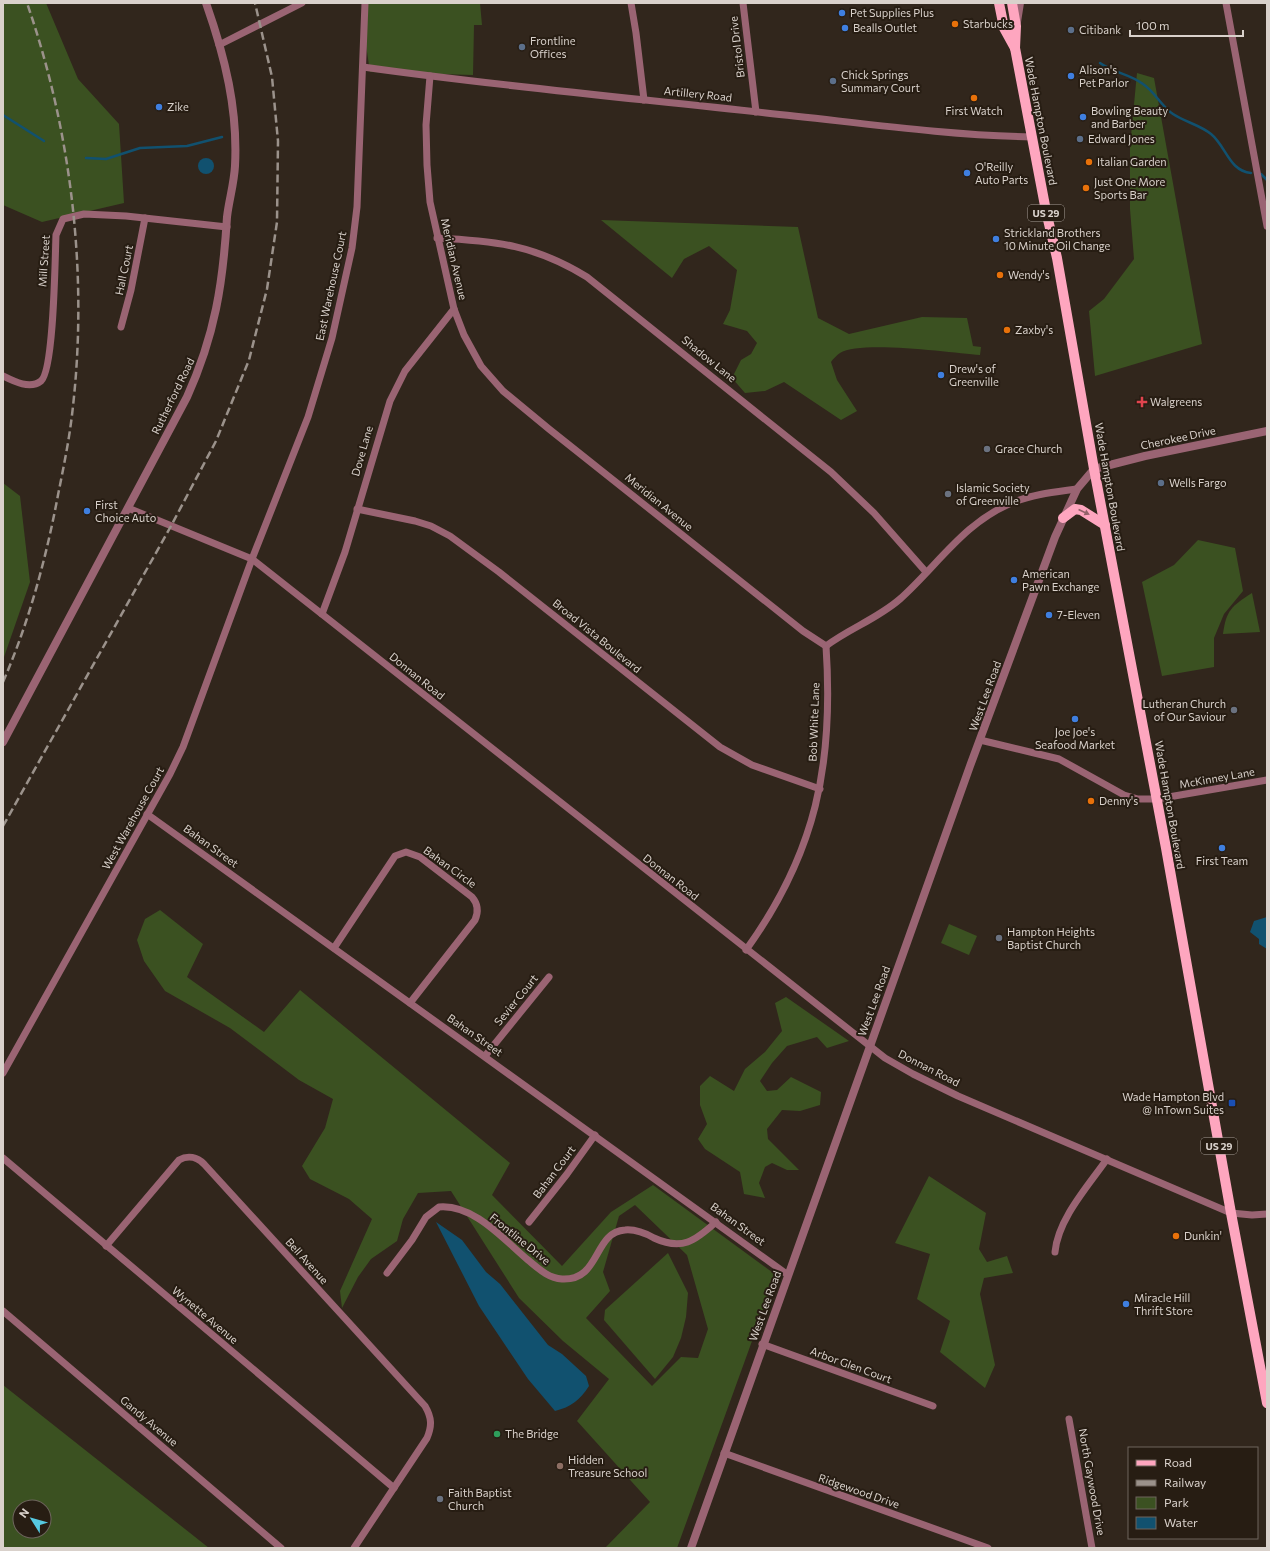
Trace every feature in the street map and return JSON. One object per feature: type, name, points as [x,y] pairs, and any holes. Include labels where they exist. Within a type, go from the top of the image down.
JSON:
[{"type":"main road","name":"Wade Hampton Boulevard","points":[[999,3],[1004,28],[1015,48]]},
{"type":"main road","name":"Wade Hampton Boulevard","points":[[1012,3],[1016,26],[1015,48],[1046,211],[1058,258],[1152,799],[1267,1402]]},
{"type":"main road","points":[[1063,518],[1075,509],[1081,510],[1105,525]]},
{"type":"street","name":"Rutherford Road","points":[[3,742],[188,397],[206,352],[219,300],[235,168],[235,131],[232,93],[206,3]]},
{"type":"street","points":[[219,45],[302,3]]},
{"type":"street","name":"East Warehouse Court","points":[[252,559],[308,417],[332,338],[343,295],[357,207],[365,3]]},
{"type":"street","points":[[631,3],[644,100]]},
{"type":"street","name":"Bristol Drive","points":[[743,3],[756,112]]},
{"type":"street","points":[[1016,26],[1020,3]]},
{"type":"street","points":[[1226,3],[1267,226]]},
{"type":"street","name":"Artillery Road","points":[[363,67],[644,100],[925,130],[1032,137]]},
{"type":"street","name":"Meridian Avenue","points":[[430,76],[427,117],[427,165],[430,202],[454,309],[476,358],[487,375],[503,391],[803,631],[826,646]]},
{"type":"street","name":"Mill Street","points":[[3,376],[25,384],[34,384],[41,382],[45,375],[50,354],[56,235],[63,219],[84,214],[145,218],[227,227]]},
{"type":"street","name":"Hall Court","points":[[121,327],[132,290],[145,218]]},
{"type":"street","name":"Shadow Lane","points":[[437,238],[487,241],[520,247],[554,259],[586,277],[831,472],[874,512],[926,572]]},
{"type":"street","name":"Dove Lane","points":[[322,614],[337,575],[382,422],[396,386],[423,346],[454,309]]},
{"type":"street","name":"Cherokee Drive","points":[[1094,469],[1145,456],[1267,431]]},
{"type":"street","name":"West Lee Road","points":[[691,1548],[762,1344],[980,740],[1063,518],[1076,489],[1094,469]]},
{"type":"street","points":[[826,646],[838,636],[885,611],[901,598],[964,534],[986,515],[1031,497],[1076,489]]},
{"type":"street","name":"Donnan Road","points":[[128,508],[252,559],[746,950],[885,1058],[934,1085],[1231,1213],[1252,1215],[1267,1214]]},
{"type":"street","name":"Broad Vista Boulevard","points":[[357,509],[416,521],[431,526],[450,536],[499,572],[720,747],[752,764],[820,789]]},
{"type":"street","name":"West Warehouse Court","points":[[3,1073],[148,814],[183,746],[252,559]]},
{"type":"street","name":"Bob White Lane","points":[[746,950],[772,912],[792,875],[809,833],[820,789],[826,750],[826,646]]},
{"type":"street","name":"McKinney Lane","points":[[980,740],[1059,759],[1124,795],[1152,799],[1267,780]]},
{"type":"street","name":"Bahan Street","points":[[148,814],[788,1275]]},
{"type":"street","name":"Bahan Circle","points":[[334,948],[395,856],[406,852],[420,857],[472,897],[477,904],[478,912],[476,920],[410,1003]]},
{"type":"street","name":"Sevier Court","points":[[485,1056],[549,977]]},
{"type":"street","name":"Bahan Court","points":[[529,1222],[567,1174],[595,1135]]},
{"type":"street","name":"Bell Avenue","points":[[106,1246],[179,1160],[184,1157],[201,1161],[425,1406],[431,1417],[430,1431],[422,1447],[394,1488]]},
{"type":"street","name":"Wynette Avenue","points":[[3,1158],[394,1488]]},
{"type":"street","points":[[1055,1252],[1058,1236],[1064,1222],[1107,1159]]},
{"type":"street","name":"Frontline Drive","points":[[387,1273],[412,1240],[426,1217],[439,1207],[457,1209],[474,1217],[543,1272],[560,1279],[573,1278],[588,1270],[603,1244],[610,1236],[617,1232],[638,1231],[669,1243],[680,1244],[697,1238],[716,1222]]},
{"type":"street","name":"Gandy Avenue","points":[[3,1311],[281,1548]]},
{"type":"street","name":"Arbor Glen Court","points":[[762,1344],[933,1406]]},
{"type":"street","name":"North Gaywood Drive","points":[[1069,1419],[1092,1548]]},
{"type":"street","name":"Ridgewood Drive","points":[[724,1453],[988,1548]]},
{"type":"street","points":[[354,1548],[394,1488]]},
{"type":"green space","points":[[3,3],[46,3],[78,79],[119,124],[124,203],[42,222],[3,205]]},
{"type":"green space","points":[[368,3],[480,3],[482,25],[474,25],[473,75],[370,72],[366,45]]},
{"type":"green space","points":[[1137,73],[1154,78],[1202,344],[1095,376],[1089,311],[1104,299],[1134,259],[1130,209],[1130,146]]},
{"type":"green space","points":[[601,220],[798,227],[818,318],[849,334],[922,317],[967,318],[973,346],[981,347],[980,355],[886,347],[851,349],[840,353],[831,362],[837,380],[857,411],[841,420],[784,382],[765,391],[745,393],[732,378],[741,360],[751,354],[757,343],[747,331],[723,324],[730,310],[737,270],[709,246],[684,259],[672,278]]},
{"type":"green space","points":[[3,483],[20,496],[30,582],[3,660]]},
{"type":"green space","points":[[1198,540],[1235,548],[1243,591],[1224,614],[1214,638],[1214,667],[1162,676],[1142,582],[1174,565]]},
{"type":"green space","points":[[1252,593],[1260,632],[1223,634],[1226,619],[1231,609]]},
{"type":"green space","points":[[160,910],[203,944],[187,977],[264,1032],[300,990],[510,1163],[492,1195],[562,1266],[611,1212],[653,1185],[776,1275],[677,1548],[605,1548],[650,1502],[577,1421],[609,1379],[563,1341],[519,1298],[451,1191],[418,1193],[403,1219],[397,1241],[371,1259],[358,1277],[342,1308],[340,1291],[372,1219],[349,1199],[310,1179],[302,1166],[325,1128],[333,1099],[299,1080],[230,1028],[165,991],[144,961],[137,940],[145,919]],"holes":[[[635,1205],[687,1255],[708,1329],[698,1358],[681,1357],[652,1386],[586,1318],[610,1291],[603,1272],[619,1216]]]},
{"type":"green space","points":[[949,924],[977,936],[969,955],[941,943]]},
{"type":"green space","points":[[786,997],[849,1041],[827,1048],[817,1037],[787,1046],[772,1063],[760,1081],[767,1091],[777,1090],[791,1077],[821,1092],[820,1105],[800,1111],[782,1110],[767,1129],[768,1139],[799,1170],[787,1170],[772,1163],[765,1167],[759,1183],[765,1198],[744,1194],[740,1172],[705,1149],[698,1139],[707,1124],[700,1105],[700,1086],[710,1076],[734,1091],[745,1069],[765,1052],[782,1031],[775,1003]]},
{"type":"green space","points":[[929,1176],[986,1213],[979,1249],[987,1262],[1007,1256],[1013,1273],[984,1278],[980,1294],[995,1365],[985,1388],[940,1352],[950,1321],[917,1299],[930,1254],[895,1243]]},
{"type":"green space","points":[[668,1253],[688,1293],[686,1317],[681,1338],[673,1357],[655,1379],[604,1320],[605,1310]]},
{"type":"green space","points":[[3,1385],[209,1548],[3,1548]]},
{"type":"water","points":[[203,158],[209,158],[214,163],[212,172],[209,174],[203,174],[198,169],[198,163]]},
{"type":"water","points":[[1267,917],[1267,949],[1259,944],[1259,939],[1250,932],[1254,921]]},
{"type":"water","points":[[436,1222],[462,1240],[486,1272],[500,1284],[548,1345],[562,1354],[586,1376],[589,1386],[575,1402],[555,1411],[528,1379],[479,1306]]},
{"type":"waterway","points":[[1100,63],[1143,84],[1173,114],[1211,134],[1238,168],[1251,173]]},
{"type":"waterway","points":[[3,115],[44,141]]},
{"type":"waterway","points":[[86,158],[106,159],[140,148],[187,146],[222,137]]},
{"type":"waterway","points":[[1261,174],[1267,180]]},
{"type":"railway","points":[[3,682],[29,613],[48,543],[69,439],[77,355],[77,253],[65,151],[55,101],[42,51],[27,3]]},
{"type":"railway","points":[[3,826],[171,526],[216,441],[249,360],[267,289],[277,222],[278,141],[272,77],[255,3]]},
{"type":"place","name":"Pet Supplies Plus","points":[[842,13]]},
{"type":"place","name":"Starbucks","points":[[955,24]]},
{"type":"place","name":"Bealls Outlet","points":[[845,28]]},
{"type":"place","name":"Citibank","points":[[1071,30]]},
{"type":"place","name":"Frontline Offices","points":[[522,47]]},
{"type":"place","name":"Alison's Pet Parlor","points":[[1071,76]]},
{"type":"place","name":"Chick Springs Summary Court","points":[[833,81]]},
{"type":"place","name":"First Watch","points":[[974,98]]},
{"type":"place","name":"Zike","points":[[159,107]]},
{"type":"place","name":"Bowling Beauty and Barber","points":[[1083,117]]},
{"type":"place","name":"Edward Jones","points":[[1080,139]]},
{"type":"place","name":"Italian Garden","points":[[1089,162]]},
{"type":"place","name":"O'Reilly Auto Parts","points":[[967,173]]},
{"type":"place","name":"Just One More Sports Bar","points":[[1086,188]]},
{"type":"place","name":"Strickland Brothers 10 Minute Oil Change","points":[[996,239]]},
{"type":"place","name":"Wendy's","points":[[1000,275]]},
{"type":"place","name":"Zaxby's","points":[[1007,330]]},
{"type":"place","name":"Drew's of Greenville","points":[[941,375]]},
{"type":"place","name":"Walgreens","points":[[1142,402]]},
{"type":"place","name":"Grace Church","points":[[987,449]]},
{"type":"place","name":"Wells Fargo","points":[[1161,483]]},
{"type":"place","name":"Islamic Society of Greenville","points":[[948,494]]},
{"type":"place","name":"First Choice Auto","points":[[87,511]]},
{"type":"place","name":"American Pawn Exchange","points":[[1014,580]]},
{"type":"place","name":"7-Eleven","points":[[1049,615]]},
{"type":"place","name":"Lutheran Church of Our Saviour","points":[[1234,710]]},
{"type":"place","name":"Joe Joe's Seafood Market","points":[[1075,719]]},
{"type":"place","name":"Denny's","points":[[1091,801]]},
{"type":"place","name":"First Team","points":[[1222,848]]},
{"type":"place","name":"Hampton Heights Baptist Church","points":[[999,938]]},
{"type":"place","name":"Wade Hampton Blvd @ InTown Suites","points":[[1232,1103]]},
{"type":"place","name":"Dunkin'","points":[[1176,1236]]},
{"type":"place","name":"Miracle Hill Thrift Store","points":[[1126,1304]]},
{"type":"place","name":"The Bridge","points":[[497,1434]]},
{"type":"place","name":"Hidden Treasure School","points":[[560,1466]]},
{"type":"place","name":"Faith Baptist Church","points":[[440,1499]]}]
